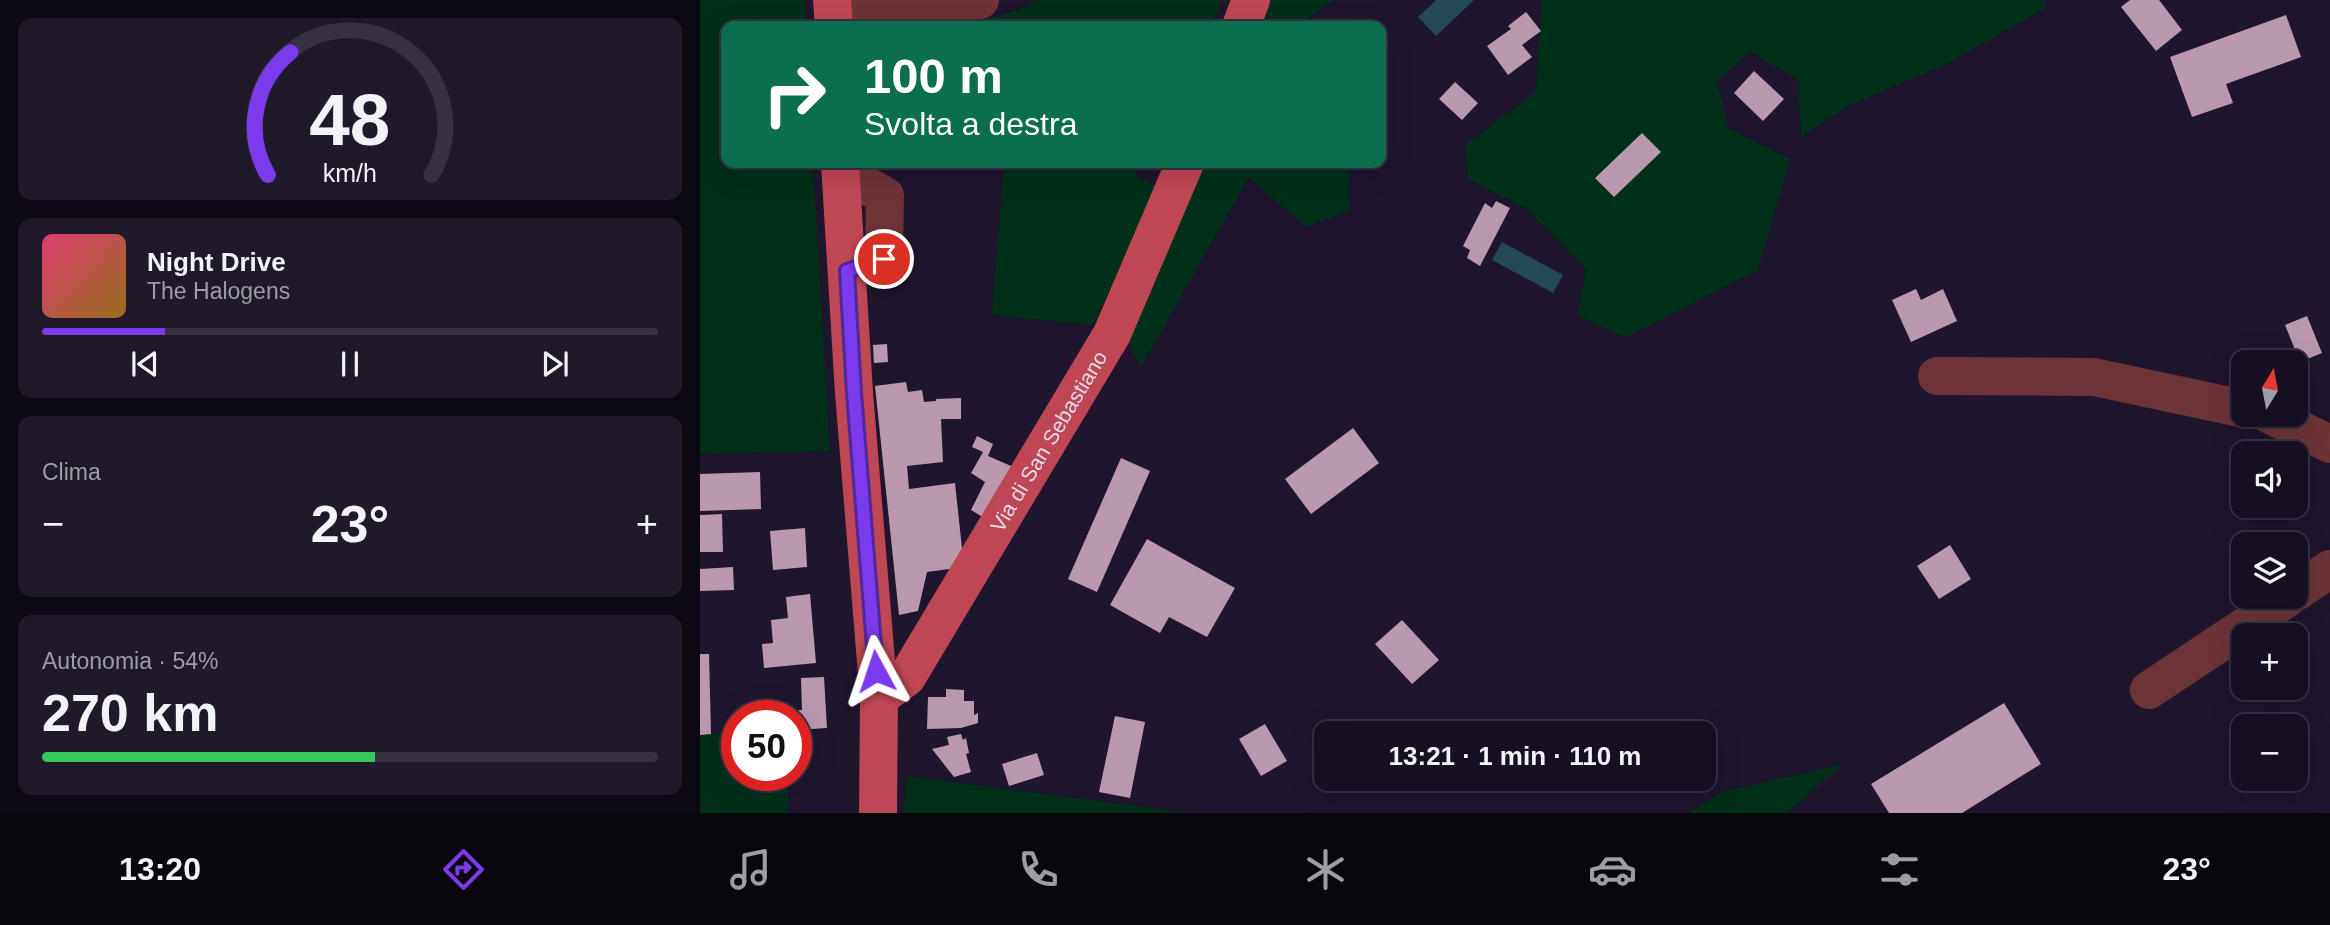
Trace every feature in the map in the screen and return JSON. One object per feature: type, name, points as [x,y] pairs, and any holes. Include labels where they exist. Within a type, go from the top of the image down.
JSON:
[{"type":"main road","points":[[1243,21],[1251,0]]},
{"type":"main road","points":[[840,168],[854,393],[879,698],[878,813]]},
{"type":"main road","name":"Via di San Sebastiano","points":[[879,698],[908,677],[1112,334],[1183,168]]},
{"type":"street","points":[[833,15],[980,0]]},
{"type":"street","points":[[1937,376],[2094,377],[2231,406]]},
{"type":"street","points":[[2295,427],[2330,444]]},
{"type":"street","points":[[2308,584],[2330,569]]},
{"type":"street","points":[[2149,691],[2271,609]]},
{"type":"green space","points":[[700,0],[805,0],[806,21],[721,21],[721,168],[813,168],[830,451],[700,454]]},
{"type":"green space","points":[[1036,0],[1222,0],[1213,21],[968,21],[1023,8]]},
{"type":"green space","points":[[1262,0],[1334,0],[1303,21],[1253,21]]},
{"type":"green space","points":[[1542,0],[2045,0],[2045,8],[1949,63],[1848,106],[1801,137],[1798,79],[1750,52],[1717,82],[1728,128],[1790,159],[1758,270],[1625,338],[1578,315],[1586,269],[1527,209],[1468,179],[1465,145],[1536,92]]},
{"type":"green space","points":[[1004,168],[1138,168],[1136,177],[1159,187],[1093,325],[992,315]]},
{"type":"green space","points":[[1192,168],[1349,168],[1349,211],[1306,227],[1249,177],[1141,367],[1122,332]]},
{"type":"green space","points":[[721,733],[721,791],[788,791],[789,813],[700,813],[700,734]]},
{"type":"green space","points":[[1843,764],[1787,813],[1688,813],[1722,792]]},
{"type":"green space","points":[[907,776],[1191,813],[903,813]]},
{"type":"water","points":[[1436,0],[1474,0],[1436,36],[1418,17]]},
{"type":"water","points":[[1502,242],[1563,275],[1553,293],[1492,260]]},
{"type":"building","points":[[2130,0],[2159,0],[2182,30],[2156,51],[2121,7]]},
{"type":"building","points":[[1526,12],[1541,31],[1522,45],[1532,57],[1508,75],[1487,46],[1511,29],[1508,26]]},
{"type":"building","points":[[2286,15],[2301,57],[2226,84],[2233,103],[2192,117],[2170,57]]},
{"type":"building","points":[[1754,71],[1784,99],[1763,121],[1734,93]]},
{"type":"building","points":[[1455,82],[1478,103],[1462,120],[1439,99]]},
{"type":"building","points":[[1642,133],[1661,152],[1614,197],[1595,178]]},
{"type":"building","points":[[1496,201],[1510,208],[1480,266],[1467,258],[1470,250],[1463,246],[1485,203],[1492,208]]},
{"type":"building","points":[[1916,289],[1921,300],[1943,289],[1957,321],[1911,342],[1892,300]]},
{"type":"building","points":[[2307,316],[2322,353],[2308,359],[2308,350],[2295,350],[2285,325]]},
{"type":"building","points":[[887,344],[888,362],[874,363],[873,345]]},
{"type":"building","points":[[906,382],[908,392],[922,390],[924,402],[961,398],[961,419],[941,419],[943,462],[907,466],[909,489],[955,483],[964,567],[927,572],[918,611],[899,615],[875,386]]},
{"type":"building","points":[[1353,428],[1379,463],[1311,514],[1285,479]]},
{"type":"building","points":[[977,436],[993,444],[988,456],[1018,469],[991,522],[971,510],[985,482],[971,473],[983,452],[972,447]]},
{"type":"building","points":[[1121,458],[1150,471],[1097,592],[1068,579]]},
{"type":"building","points":[[760,472],[761,509],[700,511],[700,474]]},
{"type":"building","points":[[722,514],[723,552],[700,552],[700,515]]},
{"type":"building","points":[[805,528],[807,567],[773,570],[770,531]]},
{"type":"building","points":[[1147,539],[1235,588],[1207,637],[1169,617],[1160,633],[1110,605]]},
{"type":"building","points":[[1950,545],[1971,579],[1939,599],[1917,566]]},
{"type":"building","points":[[733,567],[734,590],[700,591],[700,569]]},
{"type":"building","points":[[810,594],[816,663],[764,668],[762,644],[773,643],[771,620],[788,618],[786,597]]},
{"type":"building","points":[[1402,620],[1439,660],[1412,684],[1375,644]]},
{"type":"building","points":[[700,654],[709,654],[711,734],[700,735]]},
{"type":"building","points":[[824,677],[827,728],[812,729],[812,700],[802,700],[801,678]]},
{"type":"building","points":[[946,689],[964,690],[964,701],[974,701],[974,715],[978,713],[978,723],[961,728],[927,729],[928,697],[946,697]]},
{"type":"building","points":[[2004,703],[2041,764],[1962,813],[1889,813],[1871,784]]},
{"type":"building","points":[[1115,716],[1145,722],[1130,798],[1099,792]]},
{"type":"building","points":[[1265,724],[1287,761],[1261,776],[1239,739]]},
{"type":"building","points":[[961,734],[963,740],[966,738],[969,753],[966,754],[971,772],[954,777],[932,749],[949,745],[947,737]]},
{"type":"building","points":[[1037,753],[1044,775],[1009,786],[1002,764]]},
{"type":"route","points":[[876,671],[847,271],[884,259]]}]
